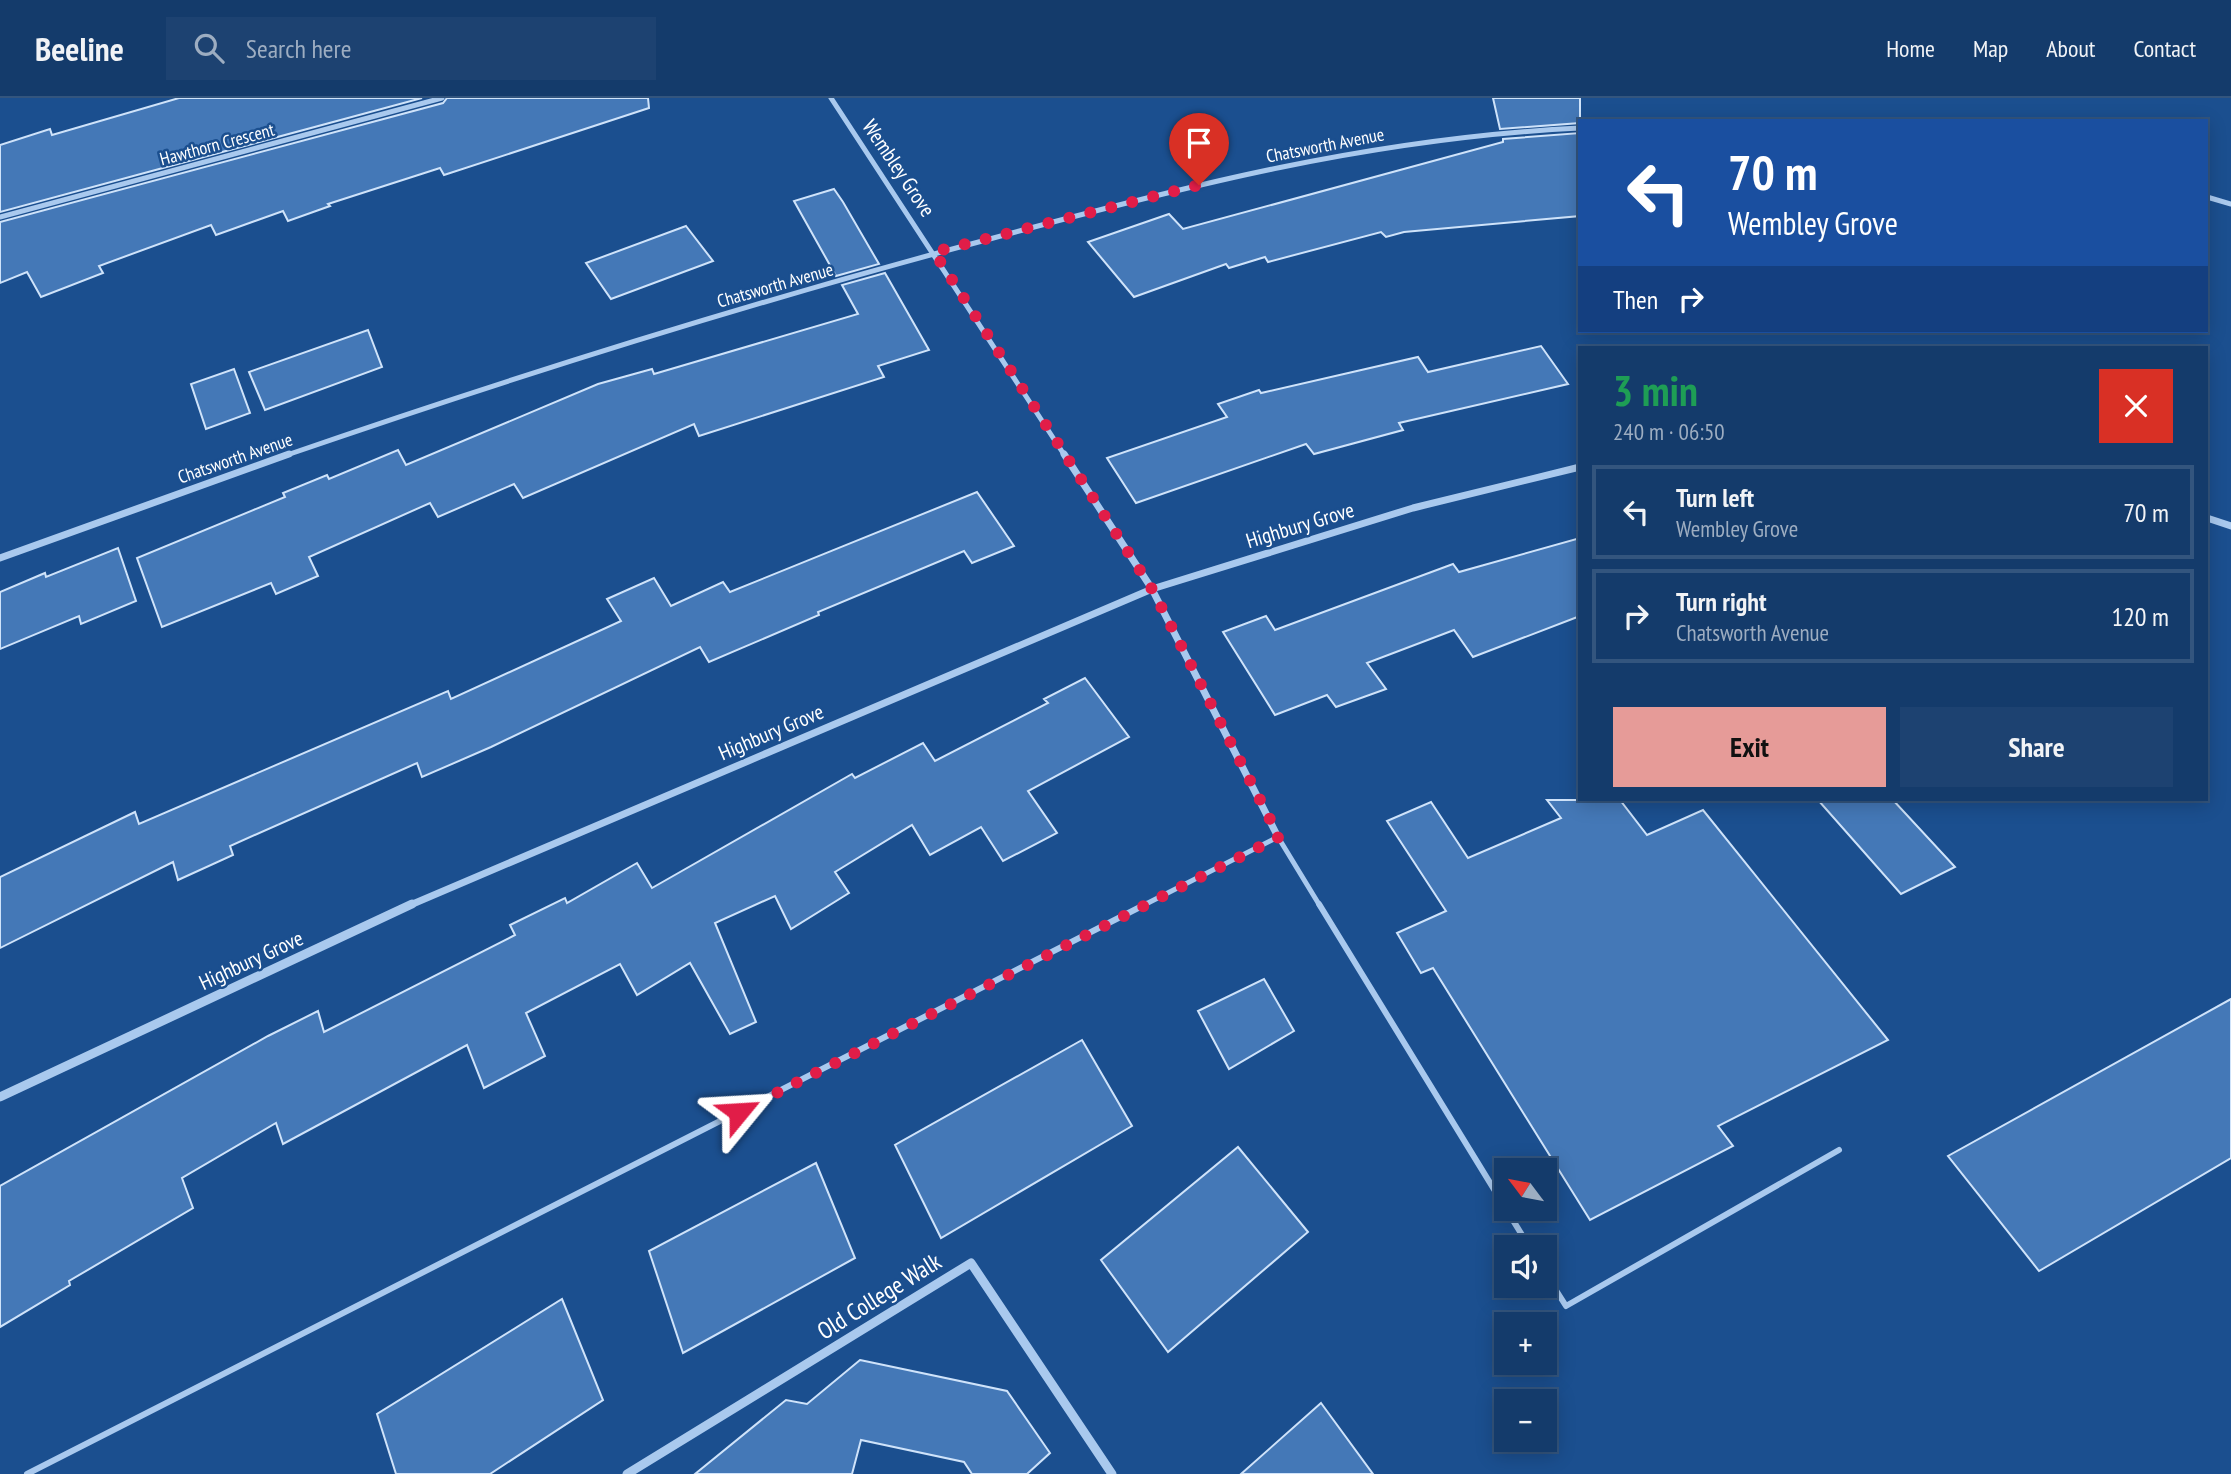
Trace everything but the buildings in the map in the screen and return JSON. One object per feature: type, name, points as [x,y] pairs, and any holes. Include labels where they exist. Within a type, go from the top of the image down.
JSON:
[{"type":"street","name":"Hawthorn Crescent","points":[[0,217],[442,98]]},
{"type":"street","name":"Wembley Grove","points":[[831,98],[1152,589],[1279,837]]},
{"type":"street","name":"Chatsworth Avenue","points":[[0,558],[176,493],[578,357],[934,252],[1147,197],[1354,150],[1529,128],[1578,128]]},
{"type":"street","points":[[2208,197],[2231,204]]},
{"type":"street","name":"Highbury Grove","points":[[0,1097],[453,885],[1152,589],[1413,508],[1578,467]]},
{"type":"street","points":[[2208,518],[2231,526]]},
{"type":"street","name":"Old College Walk","points":[[627,1474],[971,1263],[1112,1474]]},
{"type":"lane","points":[[27,1474],[1279,837],[1522,1235]]},
{"type":"lane","points":[[1557,1292],[1566,1306],[1839,1150]]},
{"type":"route","points":[[739,1112],[1279,837],[1152,589],[934,252],[1199,185]]}]
